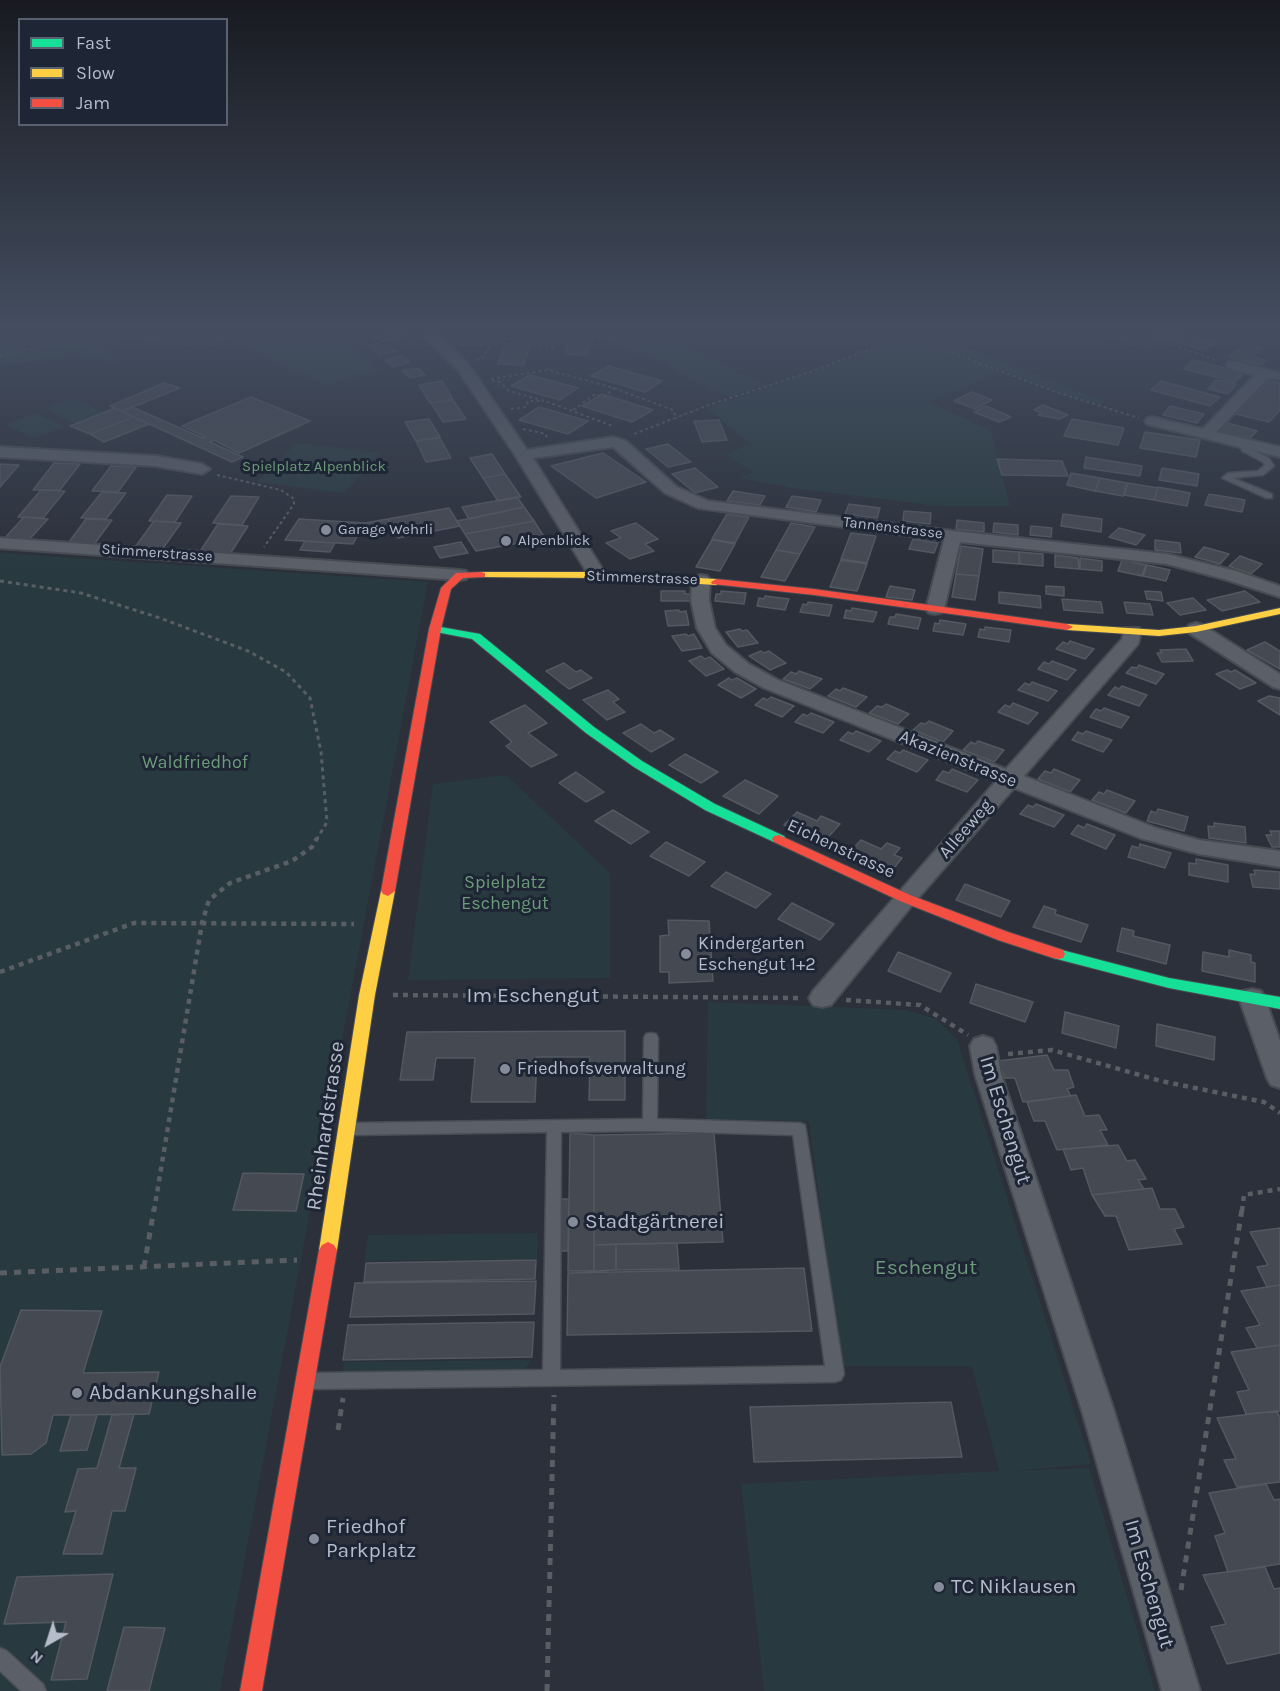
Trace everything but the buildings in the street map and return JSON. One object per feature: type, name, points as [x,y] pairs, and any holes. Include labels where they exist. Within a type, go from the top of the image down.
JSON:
[{"type":"street","points":[[492,410],[597,575]]},
{"type":"street","points":[[1206,434],[1229,410]]},
{"type":"street","points":[[1152,421],[1280,452]]},
{"type":"street","points":[[522,455],[613,442]]},
{"type":"street","name":"Tannenstrasse","points":[[613,442],[621,444],[671,490],[704,505],[953,536],[1167,559],[1230,575],[1280,592]]},
{"type":"street","points":[[0,452],[156,460],[202,469]]},
{"type":"street","points":[[935,609],[953,536]]},
{"type":"street","name":"Stimmerstrasse","points":[[0,543],[256,559],[460,575],[597,575],[701,580],[814,591],[1021,622],[1132,632],[1165,633],[1196,629],[1280,611]]},
{"type":"street","name":"Rheinhardstrasse","points":[[251,1691],[327,1259],[367,995],[435,629],[446,588],[460,575]]},
{"type":"street","name":"Akazienstrasse","points":[[701,580],[700,600],[706,628],[719,649],[742,668],[771,684],[1148,833],[1199,847],[1280,859]]},
{"type":"street","name":"Eichenstrasse","points":[[435,629],[476,636],[590,730],[638,765],[710,807],[905,898],[1003,936],[1091,964],[1168,983],[1280,1003]]},
{"type":"street","points":[[1196,629],[1280,683]]},
{"type":"street","name":"Alleeweg","points":[[822,998],[905,898],[1131,640],[1132,632]]},
{"type":"street","points":[[1251,998],[1280,1078]]},
{"type":"street","name":"Im Eschengut","points":[[985,1051],[988,1074],[1098,1411],[1181,1691]]},
{"type":"lane","points":[[1243,443],[1245,448],[1266,460],[1270,466],[1260,473],[1226,478],[1269,496]]},
{"type":"lane","points":[[650,1125],[651,1038]]},
{"type":"lane","points":[[306,1381],[835,1374],[800,1129],[554,1125],[347,1130]]},
{"type":"lane","points":[[553,1377],[554,1125]]},
{"type":"lane","points":[[0,1658],[36,1691]]},
{"type":"path","points":[[494,413],[510,410]]},
{"type":"path","points":[[572,410],[613,425],[613,442],[697,410]]},
{"type":"path","points":[[673,410],[677,419]]},
{"type":"path","points":[[1115,410],[1152,421]]},
{"type":"path","points":[[505,430],[525,428],[546,434],[549,451]]},
{"type":"path","points":[[202,469],[212,474],[281,490],[294,499],[294,504],[262,550]]},
{"type":"path","points":[[0,581],[81,593],[171,622],[248,651],[286,672],[309,698],[321,752],[327,822],[312,847],[292,861],[230,883],[209,900],[202,923],[144,1267]]},
{"type":"path","points":[[0,972],[134,923],[382,924]]},
{"type":"path","name":"Im Eschengut","points":[[367,995],[822,998],[920,1005],[947,1020],[985,1051]]},
{"type":"path","points":[[985,1051],[1052,1050],[1161,1081],[1264,1102],[1280,1113]]},
{"type":"path","points":[[1180,1596],[1244,1195],[1280,1189]]},
{"type":"path","points":[[0,1273],[327,1259]]},
{"type":"path","points":[[547,1691],[553,1377]]},
{"type":"path","points":[[338,1430],[346,1382]]},
{"type":"green space","points":[[47,410],[99,410],[103,412],[74,423]]},
{"type":"green space","points":[[709,410],[945,410],[991,430],[1010,506],[940,506],[792,488],[740,478],[753,472],[725,454],[750,444]]},
{"type":"green space","points":[[36,413],[64,427],[34,438],[6,424]]},
{"type":"green space","name":"Spielplatz Alpenblick","points":[[297,443],[380,453],[344,493],[257,482]]},
{"type":"green space","name":"Waldfriedhof","points":[[0,553],[428,582],[220,1691],[0,1691]]},
{"type":"green space","name":"Spielplatz Eschengut","points":[[506,775],[610,873],[610,978],[408,980],[433,784]]},
{"type":"green space","name":"Eschengut","points":[[708,1002],[906,1010],[936,1019],[957,1039],[1091,1464],[1012,1471],[1089,1468],[1155,1691],[764,1691],[741,1484],[999,1471],[972,1366],[841,1366],[809,1121],[706,1119]]},
{"type":"green space","points":[[538,1233],[537,1259],[364,1261],[368,1235]]},
{"type":"green space","points":[[531,1360],[527,1367],[517,1371],[343,1371],[344,1362]]},
{"type":"traffic: fast","points":[[435,629],[476,636],[590,730],[638,764],[710,807],[779,839]]},
{"type":"traffic: fast","points":[[1058,954],[1169,983],[1280,1003]]},
{"type":"traffic: slow","points":[[481,575],[597,575],[716,582]]},
{"type":"traffic: slow","points":[[1067,627],[1159,633],[1196,629],[1280,611]]},
{"type":"traffic: slow","points":[[328,1250],[367,995],[388,891]]},
{"type":"traffic: jam","points":[[388,891],[435,629],[446,588],[460,575],[481,575]]},
{"type":"traffic: jam","points":[[716,582],[814,592],[1067,627]]},
{"type":"traffic: jam","points":[[779,839],[905,898],[1003,936],[1058,954]]},
{"type":"traffic: jam","points":[[251,1691],[328,1250]]},
{"type":"place","name":"Garage Wehrli","points":[[326,530]]},
{"type":"place","name":"Alpenblick","points":[[506,541]]},
{"type":"place","name":"Kindergarten Eschengut 1+2","points":[[686,954]]},
{"type":"place","name":"Friedhofsverwaltung","points":[[505,1069]]},
{"type":"place","name":"Stadtgärtnerei","points":[[573,1222]]},
{"type":"place","name":"Abdankungshalle","points":[[77,1393]]},
{"type":"place","name":"Friedhof Parkplatz","points":[[314,1539]]},
{"type":"place","name":"TC Niklausen","points":[[939,1587]]}]
